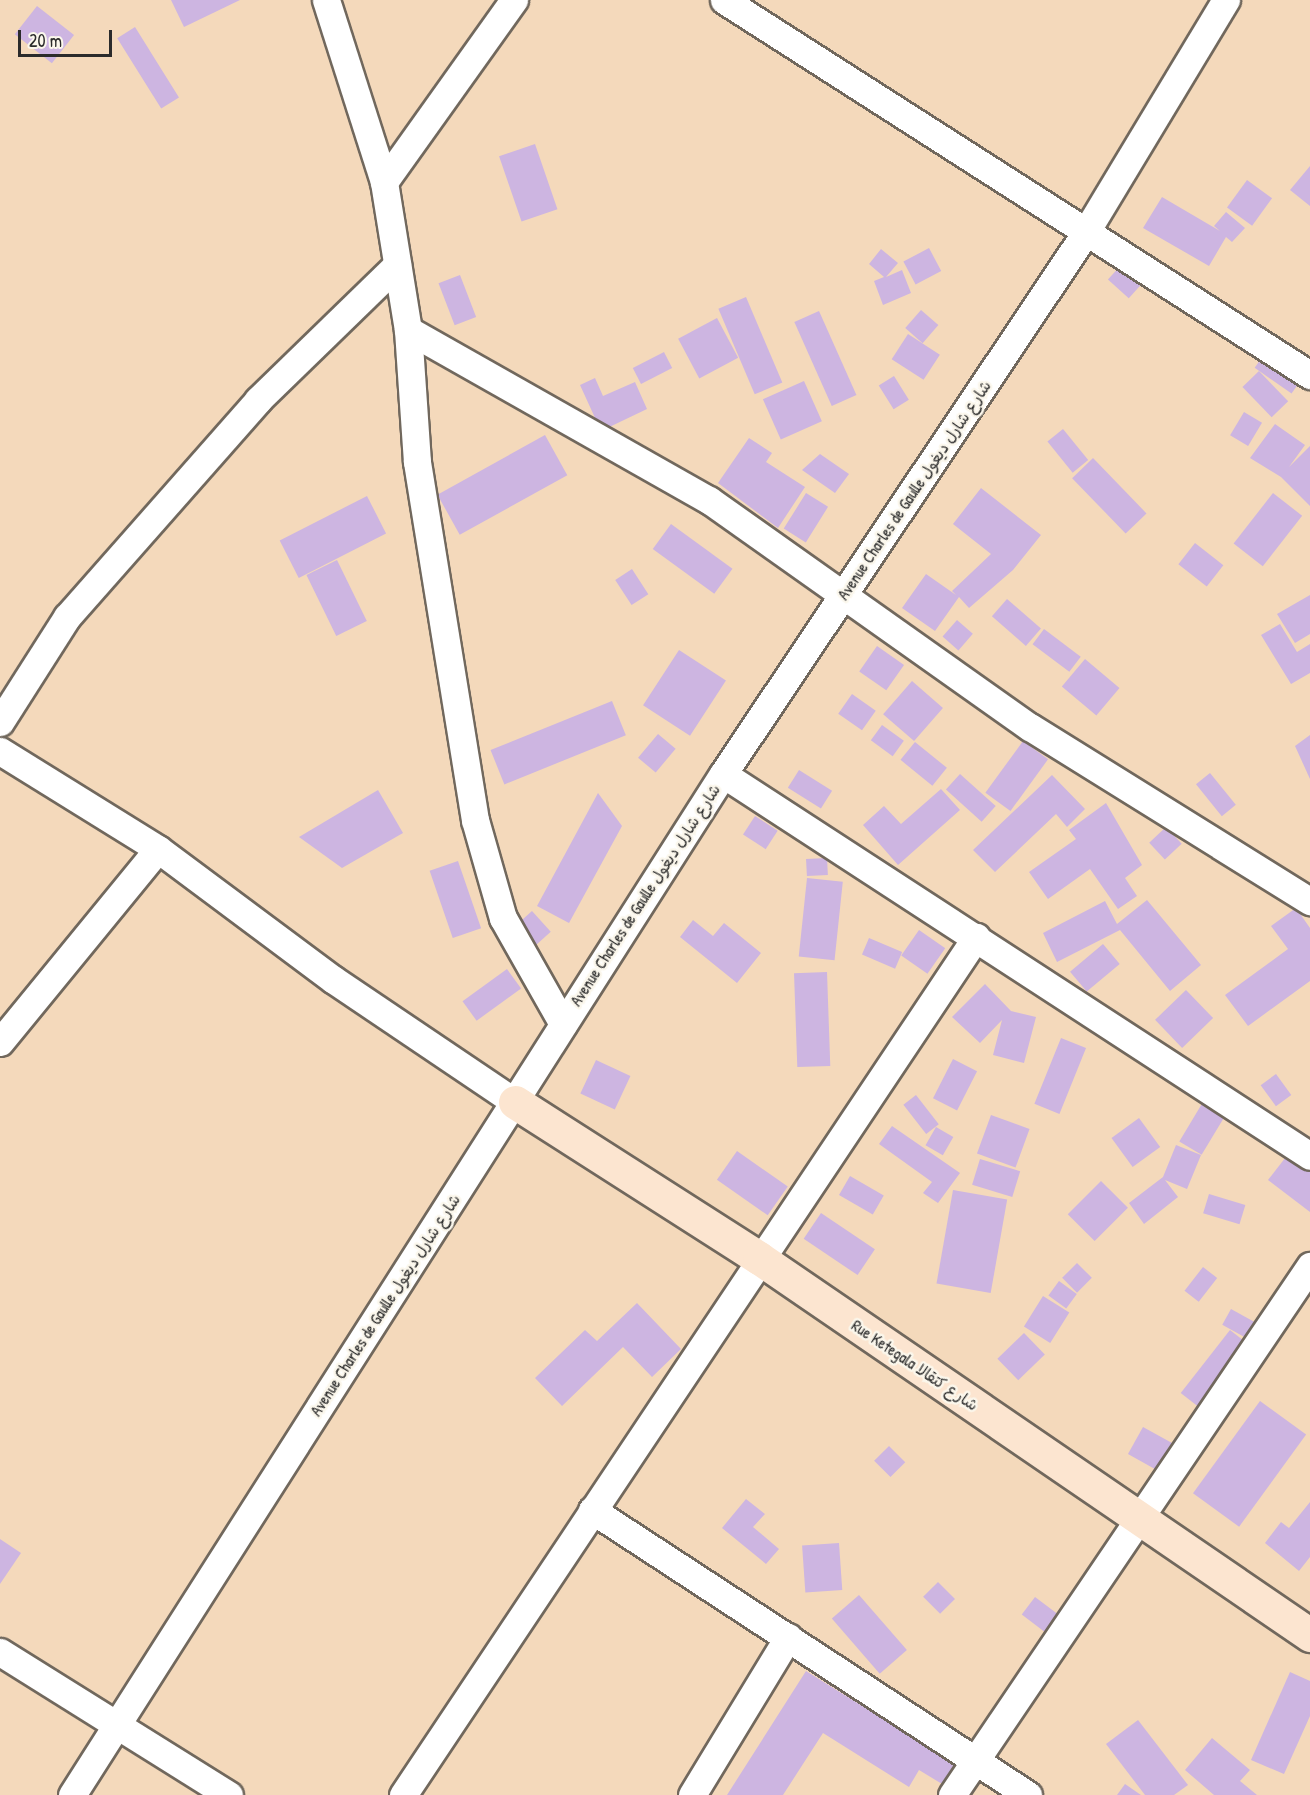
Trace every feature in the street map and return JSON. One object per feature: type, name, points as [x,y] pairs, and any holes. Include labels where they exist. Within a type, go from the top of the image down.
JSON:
[{"type":"street","points":[[326,0],[384,182],[408,330],[417,462],[475,820],[502,918],[563,1024]]},
{"type":"street","points":[[384,182],[514,0]]},
{"type":"street","points":[[724,0],[1084,234],[1310,375]]},
{"type":"street","name":"Avenue Charles de Gaulle شارع شارل ديغول","points":[[72,1795],[723,774],[1084,234],[1226,0]]},
{"type":"street","points":[[0,722],[67,617],[258,400],[397,265]]},
{"type":"street","points":[[408,330],[709,500],[842,598],[1030,727],[1310,901]]},
{"type":"street","points":[[0,751],[158,849],[334,980],[515,1102]]},
{"type":"street","points":[[723,774],[1310,1156]]},
{"type":"street","points":[[0,1042],[158,849]]},
{"type":"street","points":[[403,1795],[759,1258],[976,937]]},
{"type":"street","name":"Rue Ketegala شارع كتقالا","points":[[515,1102],[759,1258],[1310,1635]]},
{"type":"street","points":[[952,1795],[1136,1517],[1310,1266]]},
{"type":"street","points":[[592,1510],[1029,1795]]},
{"type":"street","points":[[692,1795],[788,1637]]},
{"type":"street","points":[[0,1652],[229,1795]]},
{"type":"building","points":[[171,0],[240,0],[184,27]]},
{"type":"building","points":[[37,6],[74,35],[52,63],[15,34]]},
{"type":"building","points":[[135,27],[179,97],[161,109],[117,38]]},
{"type":"building","points":[[535,144],[557,209],[522,222],[499,156]]},
{"type":"building","points":[[1310,166],[1310,206],[1290,190]]},
{"type":"building","points":[[1247,180],[1272,198],[1252,226],[1227,208]]},
{"type":"building","points":[[1162,197],[1220,231],[1214,226],[1226,212],[1245,228],[1232,242],[1226,237],[1209,266],[1143,228]]},
{"type":"building","points":[[929,248],[941,271],[916,285],[903,262]]},
{"type":"building","points":[[881,249],[898,263],[886,277],[902,270],[911,293],[883,305],[874,281],[884,277],[869,264]]},
{"type":"building","points":[[1122,264],[1143,283],[1129,298],[1108,280]]},
{"type":"building","points":[[460,275],[476,317],[455,325],[439,283]]},
{"type":"building","points":[[746,297],[782,383],[755,394],[718,309]]},
{"type":"building","points":[[921,310],[938,325],[923,343],[905,328]]},
{"type":"building","points":[[819,311],[856,395],[832,406],[794,322]]},
{"type":"building","points":[[717,318],[738,358],[699,378],[678,339]]},
{"type":"building","points":[[908,334],[940,355],[924,380],[892,359]]},
{"type":"building","points":[[664,352],[672,368],[641,384],[633,368]]},
{"type":"building","points":[[1265,353],[1302,379],[1292,394],[1255,368]]},
{"type":"building","points":[[1259,371],[1288,401],[1272,417],[1242,387]]},
{"type":"building","points":[[894,376],[909,400],[894,409],[879,386]]},
{"type":"building","points":[[595,378],[603,396],[635,382],[647,409],[601,431],[580,385]]},
{"type":"building","points":[[804,381],[822,421],[781,439],[763,399]]},
{"type":"building","points":[[1244,412],[1262,423],[1248,446],[1230,435]]},
{"type":"building","points":[[1275,424],[1305,445],[1289,467],[1310,446],[1310,506],[1281,477],[1250,458]]},
{"type":"building","points":[[1063,429],[1088,460],[1073,473],[1047,442]]},
{"type":"building","points":[[545,435],[567,475],[460,535],[437,495]]},
{"type":"building","points":[[749,438],[772,453],[766,462],[805,487],[778,528],[718,483]]},
{"type":"building","points":[[820,454],[849,474],[835,493],[802,470]]},
{"type":"building","points":[[1093,458],[1146,513],[1126,534],[1072,478]]},
{"type":"building","points":[[981,488],[1041,535],[1013,570],[969,608],[959,597],[935,631],[902,608],[926,574],[956,595],[952,591],[991,554],[953,524]]},
{"type":"building","points":[[806,493],[828,507],[806,542],[784,529]]},
{"type":"building","points":[[1273,493],[1302,516],[1263,566],[1234,543]]},
{"type":"building","points":[[367,496],[386,533],[299,578],[280,540]]},
{"type":"building","points":[[671,524],[732,569],[714,594],[653,549]]},
{"type":"building","points":[[1195,543],[1223,565],[1207,586],[1178,564]]},
{"type":"building","points":[[337,560],[367,621],[336,636],[306,575]]},
{"type":"building","points":[[632,569],[648,594],[632,605],[615,580]]},
{"type":"building","points":[[1310,595],[1310,634],[1295,643],[1277,614]]},
{"type":"building","points":[[1007,599],[1041,629],[1026,646],[992,616]]},
{"type":"building","points":[[957,620],[973,634],[958,650],[943,637]]},
{"type":"building","points":[[1280,624],[1297,652],[1310,644],[1310,673],[1291,684],[1261,635]]},
{"type":"building","points":[[1044,629],[1081,657],[1069,672],[1033,644]]},
{"type":"building","points":[[877,646],[904,665],[886,690],[859,671]]},
{"type":"building","points":[[679,650],[726,680],[690,736],[643,705]]},
{"type":"building","points":[[1085,659],[1119,688],[1096,716],[1062,687]]},
{"type":"building","points":[[912,681],[943,708],[914,741],[883,714]]},
{"type":"building","points":[[852,694],[876,711],[862,730],[838,714]]},
{"type":"building","points":[[612,701],[626,735],[504,784],[491,750]]},
{"type":"building","points":[[882,725],[904,741],[893,756],[871,740]]},
{"type":"building","points":[[658,734],[676,749],[656,773],[638,758]]},
{"type":"building","points":[[1310,735],[1310,779],[1295,746]]},
{"type":"building","points":[[1023,741],[1048,759],[1010,811],[985,793]]},
{"type":"building","points":[[915,742],[947,768],[932,786],[901,760]]},
{"type":"building","points":[[799,770],[832,791],[821,808],[788,788]]},
{"type":"building","points":[[1210,773],[1236,805],[1222,816],[1196,784]]},
{"type":"building","points":[[960,774],[996,806],[982,822],[946,790]]},
{"type":"building","points":[[1052,775],[1085,809],[1067,827],[1056,814],[995,872],[973,850]]},
{"type":"building","points":[[941,789],[960,810],[898,865],[863,825],[884,806],[901,824]]},
{"type":"building","points":[[378,790],[403,833],[342,868],[299,837]]},
{"type":"building","points":[[598,793],[622,826],[569,923],[537,906]]},
{"type":"building","points":[[1106,803],[1142,865],[1125,878],[1137,896],[1118,909],[1090,869],[1048,899],[1029,872],[1076,839],[1069,830]]},
{"type":"building","points":[[755,816],[778,831],[766,849],[743,834]]},
{"type":"building","points":[[1166,827],[1182,844],[1165,860],[1149,843]]},
{"type":"building","points":[[827,858],[828,875],[807,876],[806,859]]},
{"type":"building","points":[[458,861],[481,928],[453,938],[430,871]]},
{"type":"building","points":[[807,878],[843,882],[835,960],[799,957]]},
{"type":"building","points":[[1147,900],[1201,965],[1170,991],[1120,930],[1057,962],[1043,933],[1105,901],[1117,924]]},
{"type":"building","points":[[1296,908],[1310,928],[1310,981],[1248,1026],[1225,995],[1288,949],[1271,926]]},
{"type":"building","points":[[532,911],[551,932],[532,949],[513,928]]},
{"type":"building","points":[[693,920],[713,936],[724,923],[761,953],[737,983],[680,937]]},
{"type":"building","points":[[919,930],[945,948],[927,974],[901,955]]},
{"type":"building","points":[[869,938],[902,952],[895,969],[862,955]]},
{"type":"building","points":[[1103,944],[1120,964],[1087,992],[1070,972]]},
{"type":"building","points":[[507,969],[521,988],[477,1021],[463,1001]]},
{"type":"building","points":[[827,972],[830,1066],[797,1067],[794,973]]},
{"type":"building","points":[[985,984],[1011,1011],[1036,1017],[1024,1063],[993,1055],[1002,1020],[980,1043],[952,1017]]},
{"type":"building","points":[[1186,990],[1213,1018],[1182,1048],[1155,1020]]},
{"type":"building","points":[[1061,1038],[1086,1048],[1059,1114],[1034,1104]]},
{"type":"building","points":[[953,1059],[977,1071],[957,1110],[933,1098]]},
{"type":"building","points":[[596,1060],[630,1076],[615,1110],[580,1094]]},
{"type":"building","points":[[1276,1074],[1291,1095],[1276,1106],[1261,1085]]},
{"type":"building","points":[[916,1095],[939,1124],[926,1134],[903,1105]]},
{"type":"building","points":[[1203,1102],[1225,1115],[1202,1155],[1179,1141]]},
{"type":"building","points":[[991,1115],[1030,1129],[1016,1168],[977,1154]]},
{"type":"building","points":[[1139,1118],[1160,1147],[1133,1167],[1111,1138]]},
{"type":"building","points":[[892,1126],[960,1173],[938,1203],[923,1193],[932,1182],[879,1144]]},
{"type":"building","points":[[936,1127],[953,1137],[943,1155],[926,1145]]},
{"type":"building","points":[[1176,1145],[1201,1155],[1187,1189],[1165,1180],[1178,1197],[1144,1224],[1129,1203],[1163,1177]]},
{"type":"building","points":[[737,1151],[788,1187],[768,1215],[717,1180]]},
{"type":"building","points":[[1289,1153],[1310,1169],[1310,1212],[1268,1180]]},
{"type":"building","points":[[980,1159],[1020,1171],[1012,1197],[972,1185]]},
{"type":"building","points":[[850,1176],[884,1196],[873,1215],[839,1195]]},
{"type":"building","points":[[1101,1181],[1128,1208],[1095,1241],[1068,1214]]},
{"type":"building","points":[[953,1190],[1007,1200],[991,1293],[937,1284]]},
{"type":"building","points":[[1209,1194],[1245,1205],[1239,1224],[1203,1213]]},
{"type":"building","points":[[821,1213],[875,1249],[858,1275],[804,1239]]},
{"type":"building","points":[[1077,1263],[1092,1278],[1077,1293],[1062,1278]]},
{"type":"building","points":[[1203,1267],[1217,1278],[1199,1302],[1185,1291]]},
{"type":"building","points":[[1059,1281],[1077,1294],[1066,1308],[1048,1296]]},
{"type":"building","points":[[1043,1296],[1069,1312],[1050,1343],[1024,1327]]},
{"type":"building","points":[[637,1303],[681,1349],[652,1377],[623,1347],[562,1406],[535,1378],[585,1330],[597,1341]]},
{"type":"building","points":[[1231,1309],[1258,1324],[1249,1340],[1222,1325]]},
{"type":"building","points":[[1230,1330],[1252,1347],[1203,1410],[1181,1393]]},
{"type":"building","points":[[1024,1333],[1045,1355],[1018,1380],[997,1359]]},
{"type":"building","points":[[1260,1401],[1306,1435],[1239,1527],[1193,1493]]},
{"type":"building","points":[[1143,1427],[1181,1448],[1166,1475],[1128,1454]]},
{"type":"building","points":[[889,1446],[905,1462],[890,1477],[874,1461]]},
{"type":"building","points":[[746,1499],[765,1514],[753,1527],[779,1549],[766,1564],[722,1528]]},
{"type":"building","points":[[1310,1502],[1310,1557],[1299,1571],[1265,1543],[1281,1522],[1289,1528]]},
{"type":"building","points":[[0,1539],[21,1553],[0,1584]]},
{"type":"building","points":[[839,1543],[842,1590],[805,1592],[802,1546]]},
{"type":"building","points":[[938,1582],[955,1599],[940,1614],[923,1597]]},
{"type":"building","points":[[859,1595],[907,1650],[880,1674],[832,1619]]},
{"type":"building","points":[[1035,1597],[1063,1618],[1050,1636],[1022,1615]]},
{"type":"building","points":[[806,1671],[960,1767],[947,1787],[919,1770],[909,1787],[823,1733],[783,1795],[727,1795]]},
{"type":"building","points":[[1290,1672],[1310,1681],[1310,1716],[1284,1774],[1251,1760]]},
{"type":"building","points":[[1138,1720],[1188,1785],[1174,1795],[1145,1795],[1106,1744]]},
{"type":"building","points":[[1212,1738],[1250,1770],[1240,1781],[1257,1795],[1214,1795],[1185,1770]]},
{"type":"building","points":[[1125,1784],[1141,1795],[1117,1795]]}]
